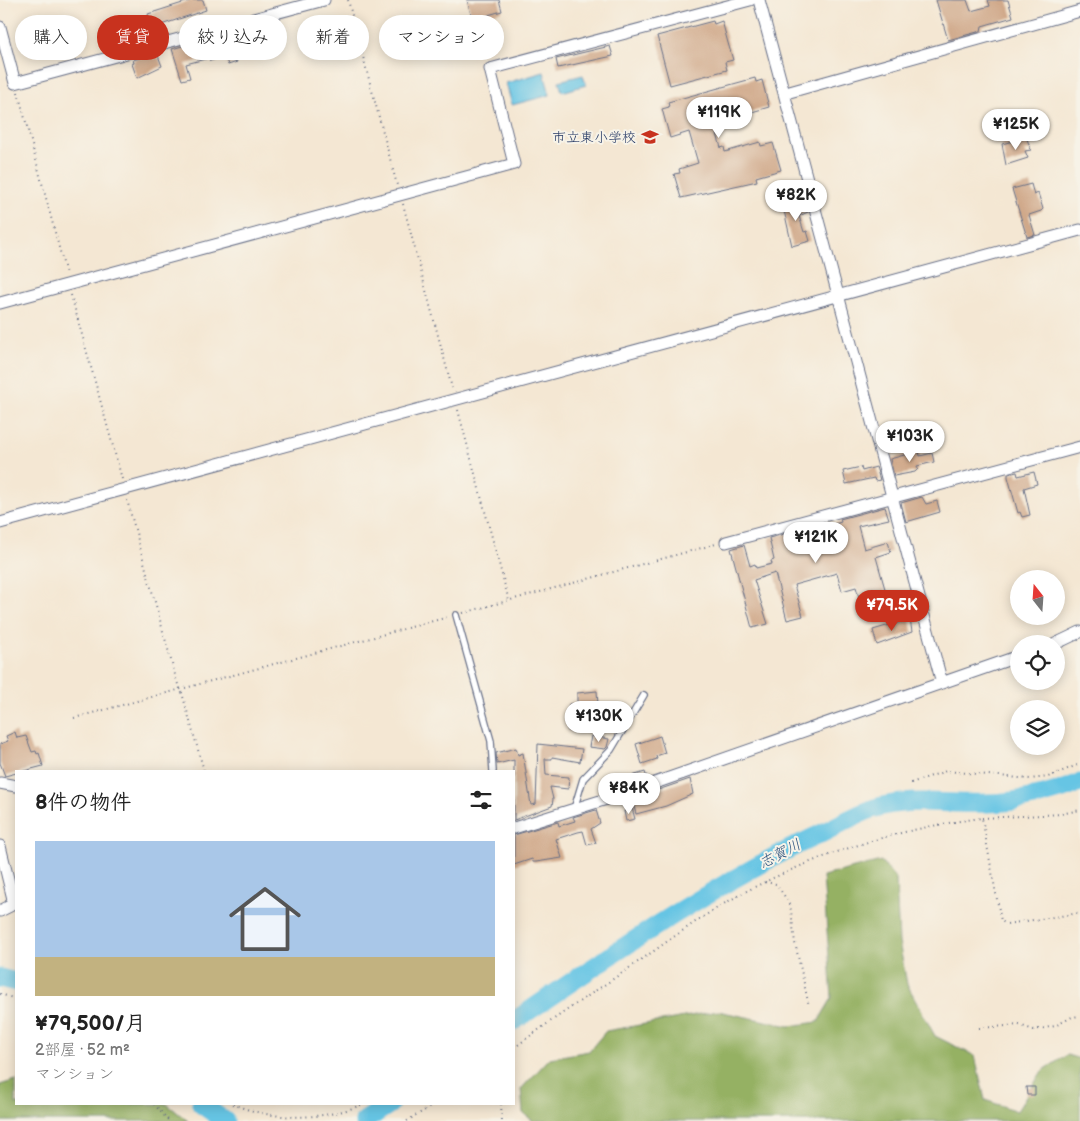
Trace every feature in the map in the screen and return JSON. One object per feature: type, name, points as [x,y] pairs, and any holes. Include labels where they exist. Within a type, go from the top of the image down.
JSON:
[{"type":"street","points":[[0,27],[15,84],[324,0]]},
{"type":"street","points":[[0,303],[514,164],[490,69],[750,0]]},
{"type":"street","points":[[759,0],[786,94],[837,296],[942,683]]},
{"type":"street","points":[[786,94],[1080,12]]},
{"type":"street","points":[[0,523],[1080,230]]},
{"type":"street","points":[[726,542],[1080,447]]},
{"type":"street","points":[[1065,639],[1080,632]]},
{"type":"street","points":[[515,828],[1010,659]]},
{"type":"street","points":[[0,783],[15,786]]},
{"type":"street","points":[[0,846],[13,899],[10,906],[0,911]]},
{"type":"lane","points":[[456,615],[489,732],[493,770]]},
{"type":"lane","points":[[574,809],[583,779],[611,750],[644,695]]},
{"type":"path","points":[[348,0],[509,601]]},
{"type":"path","points":[[15,84],[68,284],[204,770]]},
{"type":"path","points":[[74,718],[726,542]]},
{"type":"path","points":[[911,783],[946,771],[1030,779],[1048,777],[1080,764]]},
{"type":"path","points":[[515,1047],[720,907],[765,882],[855,846],[946,822],[1061,814],[1080,810]]},
{"type":"path","points":[[982,818],[1001,921],[1007,924],[1080,913]]},
{"type":"path","points":[[765,882],[776,884],[788,901],[809,1006]]},
{"type":"path","points":[[0,994],[15,999]]},
{"type":"path","points":[[979,1028],[1020,1025],[1034,1030],[1055,1026],[1072,1017],[1080,1016]]},
{"type":"path","points":[[155,1105],[169,1121]]},
{"type":"path","points":[[236,1105],[291,1120],[341,1114],[361,1105]]},
{"type":"path","points":[[407,1121],[433,1105]]},
{"type":"path","points":[[501,1105],[502,1121]]},
{"type":"green space","points":[[881,861],[896,879],[899,942],[907,984],[935,1036],[975,1056],[985,1100],[1017,1111],[1042,1071],[1067,1055],[1080,1059],[1080,1121],[533,1121],[523,1113],[521,1089],[550,1058],[589,1051],[606,1031],[718,1011],[789,1026],[818,1022],[832,998],[823,876]]},
{"type":"green space","points":[[15,1080],[15,1105],[168,1105],[188,1121],[0,1121],[0,1085]]},
{"type":"water","points":[[544,72],[550,95],[512,105],[506,83]]},
{"type":"water","points":[[583,75],[586,85],[562,92],[559,81]]},
{"type":"building","points":[[192,0],[203,0],[206,10],[191,15],[179,15],[179,19],[169,22],[169,15],[148,14]]},
{"type":"building","points":[[467,0],[499,0],[502,11],[488,15],[471,15]]},
{"type":"building","points":[[936,0],[967,0],[971,11],[990,6],[988,0],[1008,0],[1013,17],[982,26],[981,31],[948,40]]},
{"type":"building","points":[[713,21],[714,24],[722,21],[733,60],[725,62],[727,70],[670,85],[657,36]]},
{"type":"building","points":[[610,46],[613,56],[558,68],[556,59]]},
{"type":"building","points":[[179,47],[179,60],[201,60],[186,64],[190,78],[182,80],[172,49]]},
{"type":"building","points":[[133,60],[160,60],[162,66],[137,78],[132,64],[134,63]]},
{"type":"building","points":[[226,60],[236,60],[237,62],[228,65]]},
{"type":"building","points":[[755,78],[756,82],[762,80],[769,107],[714,123],[721,148],[724,147],[725,152],[760,142],[761,146],[773,143],[781,170],[756,177],[757,181],[681,198],[674,174],[680,173],[679,169],[698,163],[689,132],[670,138],[662,109],[669,107],[668,102]]},
{"type":"building","points":[[1024,138],[1027,139],[1031,150],[1025,151],[1028,158],[1006,165],[1002,144]]},
{"type":"building","points":[[1031,184],[1034,195],[1038,193],[1043,209],[1029,215],[1035,235],[1027,237],[1012,189]]},
{"type":"building","points":[[804,199],[808,212],[799,216],[804,232],[807,231],[810,241],[792,246],[783,206]]},
{"type":"building","points":[[919,451],[920,456],[932,453],[934,462],[917,466],[918,469],[915,472],[894,476],[890,459]]},
{"type":"building","points":[[861,467],[862,471],[876,467],[880,480],[875,481],[874,478],[846,484],[843,471]]},
{"type":"building","points":[[1017,472],[1018,476],[1034,472],[1037,484],[1024,488],[1030,515],[1022,517],[1020,512],[1018,513],[1008,477],[1008,474]]},
{"type":"building","points":[[922,497],[926,504],[937,501],[940,512],[906,522],[901,503]]},
{"type":"building","points":[[885,507],[889,519],[858,526],[864,549],[888,542],[891,552],[876,557],[887,596],[861,604],[856,587],[842,591],[837,573],[794,585],[803,616],[787,620],[775,573],[754,580],[768,624],[752,628],[731,549],[744,545],[750,566],[755,564],[756,568],[772,564],[771,561],[774,560],[769,538],[807,528],[808,532],[841,522],[840,519]]},
{"type":"building","points":[[910,619],[912,632],[877,645],[873,630]]},
{"type":"building","points":[[597,691],[598,705],[580,709],[581,730],[568,731],[569,704],[577,704],[577,693]]},
{"type":"building","points":[[15,732],[17,738],[26,736],[32,752],[36,751],[37,754],[39,753],[43,766],[28,770],[15,770],[15,773],[5,776],[0,763],[0,744],[8,741],[6,736]]},
{"type":"building","points":[[591,736],[609,739],[607,747],[605,749],[589,747]]},
{"type":"building","points":[[660,736],[665,753],[656,756],[657,759],[642,764],[636,744]]},
{"type":"building","points":[[538,744],[582,749],[580,762],[552,757],[552,759],[545,759],[546,775],[569,777],[568,789],[550,787],[553,799],[552,806],[515,820],[514,760],[497,764],[496,753],[516,748],[518,755],[523,753],[531,805],[536,804]]},
{"type":"building","points":[[645,772],[647,778],[611,788],[611,790],[602,793],[600,786]]},
{"type":"building","points":[[690,779],[693,794],[666,806],[636,814],[632,799]]},
{"type":"building","points":[[632,808],[635,819],[626,821],[624,811]]},
{"type":"building","points":[[596,810],[600,823],[591,829],[596,843],[587,845],[583,831],[578,832],[556,839],[562,858],[536,862],[533,862],[532,859],[515,865],[515,835],[558,822],[559,826],[575,821],[573,817]]},
{"type":"building","points":[[1026,1087],[1035,1087],[1035,1095],[1027,1095]]},
{"type":"waterway","name":"志賀川","points":[[515,1020],[623,947],[698,900],[775,857],[867,811],[889,805],[917,802],[974,803],[1012,801],[1046,794],[1080,783]]},
{"type":"waterway","name":"志賀川","points":[[0,978],[15,982]]},
{"type":"waterway","name":"志賀川","points":[[202,1105],[225,1121]]},
{"type":"waterway","name":"志賀川","points":[[364,1121],[388,1105]]},
{"type":"place","name":"市立東小学校","points":[[650,137]]}]
